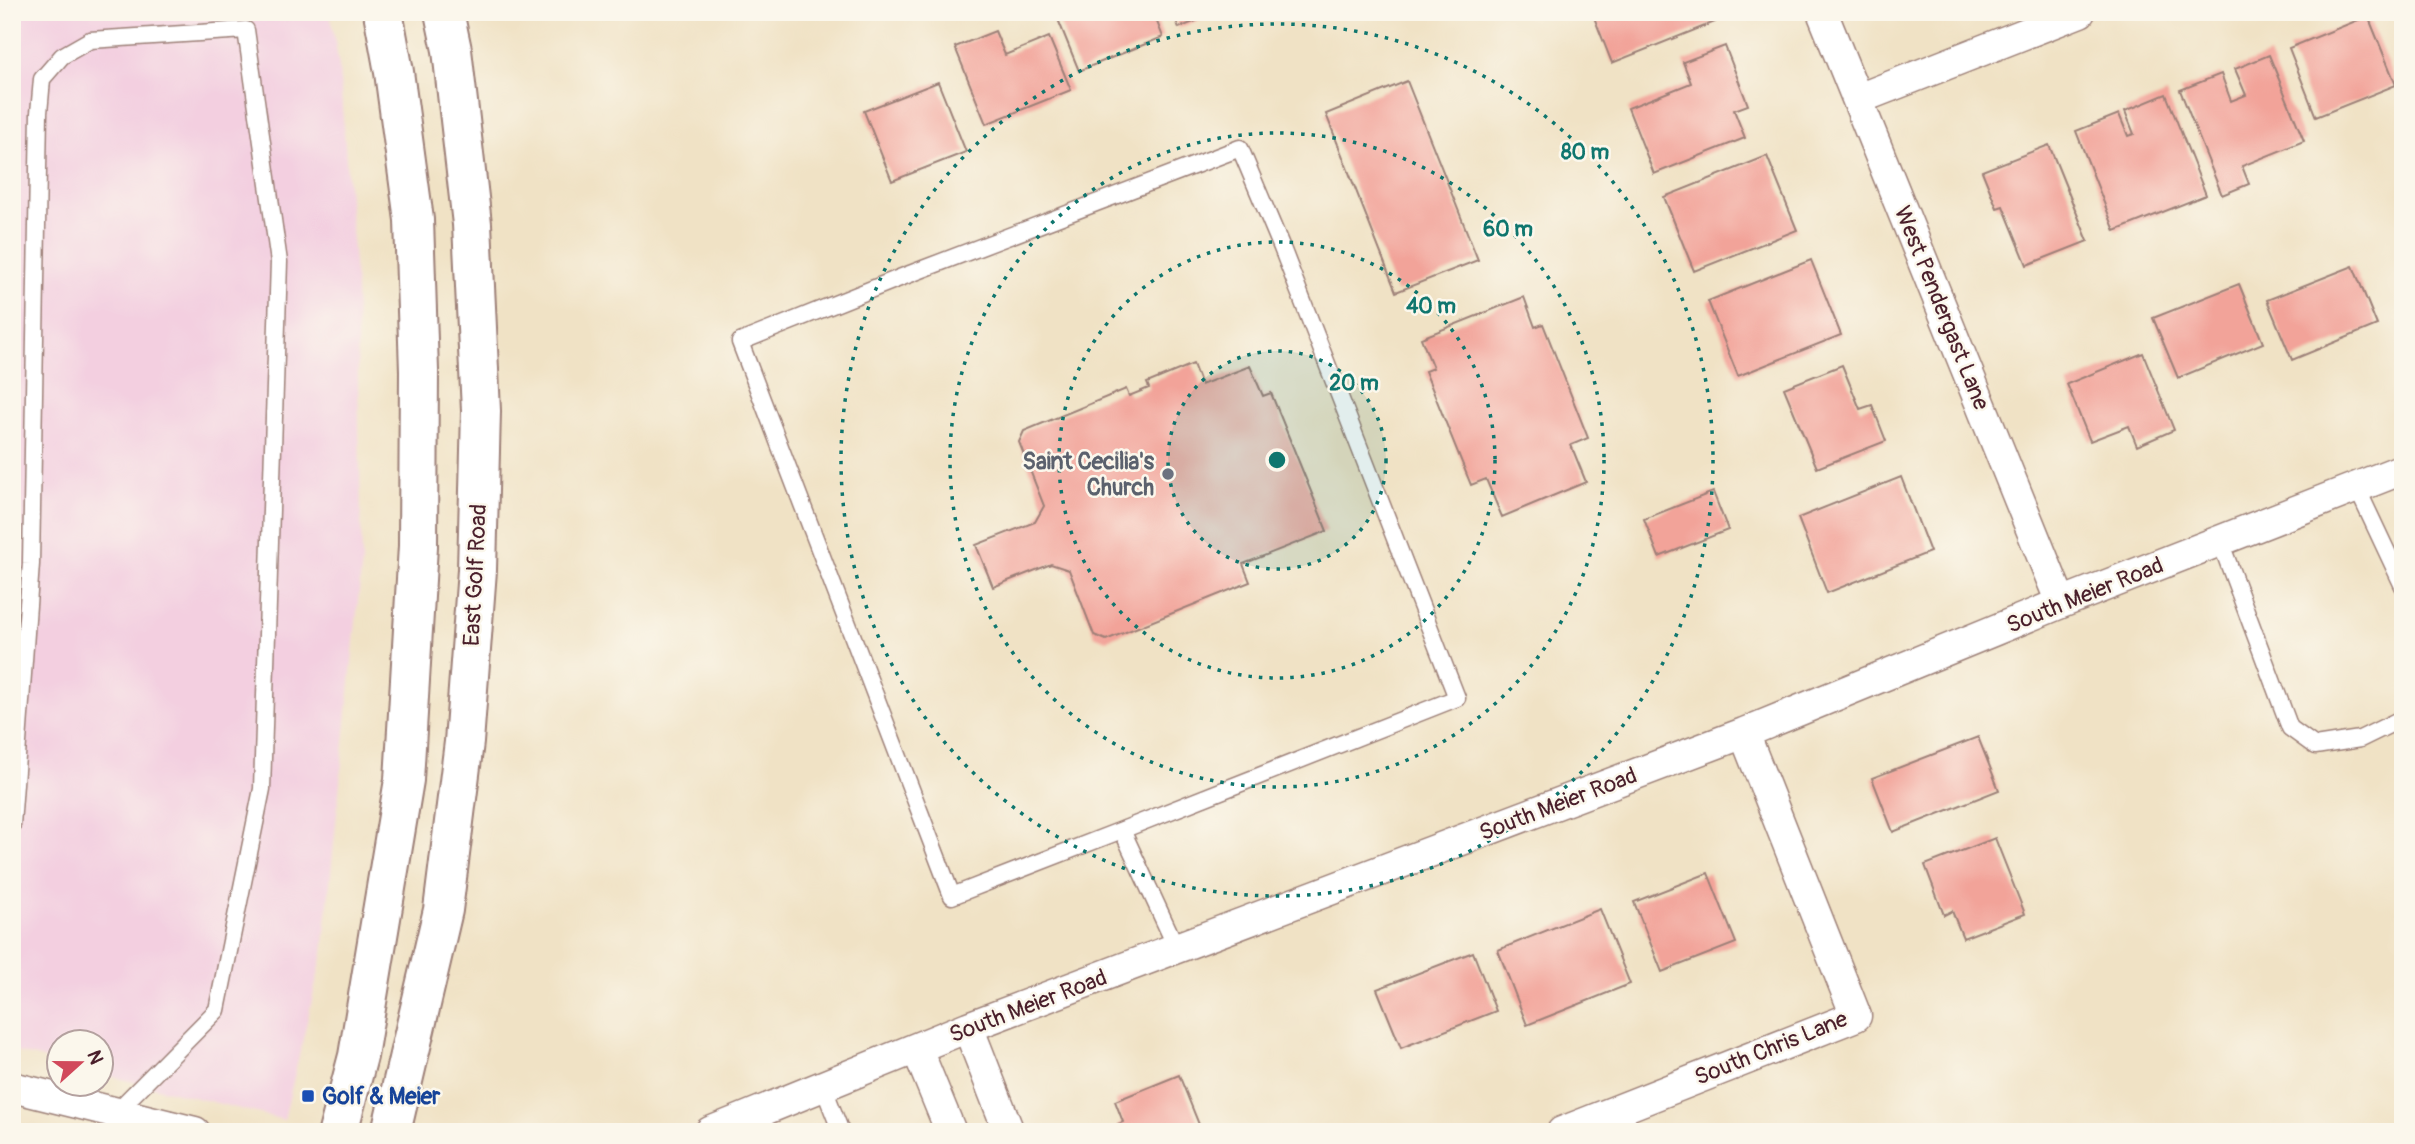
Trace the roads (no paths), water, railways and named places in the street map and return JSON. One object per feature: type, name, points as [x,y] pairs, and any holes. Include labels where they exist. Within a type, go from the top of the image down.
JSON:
[{"type":"main road","points":[[338,1132],[358,1056],[404,780],[418,546],[419,372],[414,220],[383,12]]},
{"type":"main road","name":"East Golf Road","points":[[391,1132],[443,910],[464,742],[477,570],[481,411],[472,224],[452,50],[444,12]]},
{"type":"street","name":"West Pendergast Lane","points":[[1822,12],[2061,603]]},
{"type":"street","points":[[1858,99],[2080,12]]},
{"type":"street","name":"South Meier Road","points":[[710,1132],[968,1027],[1744,733],[2061,603],[2403,469]]},
{"type":"street","name":"South Chris Lane","points":[[1562,1132],[1856,1016],[1744,733]]},
{"type":"street","points":[[968,1027],[1009,1132]]},
{"type":"street","points":[[917,1049],[951,1132]]},
{"type":"street","points":[[12,1087],[114,1122],[195,1132]]},
{"type":"lane","points":[[12,825],[31,564],[39,113],[42,79],[62,56],[90,40],[246,30],[279,262],[262,789],[217,1010],[114,1122]]},
{"type":"lane","points":[[1240,149],[1282,248],[1457,698],[1122,830],[952,896],[740,342],[902,277],[1240,149]]},
{"type":"lane","points":[[2357,488],[2403,586]]},
{"type":"lane","points":[[2220,541],[2290,728],[2315,746],[2360,739],[2403,718]]},
{"type":"lane","points":[[1122,830],[1177,949]]},
{"type":"lane","points":[[823,1086],[841,1132]]},
{"type":"place","name":"Saint Cecilia's Church","points":[[1168,474]]},
{"type":"place","name":"Golf & Meier","points":[[308,1096]]}]
